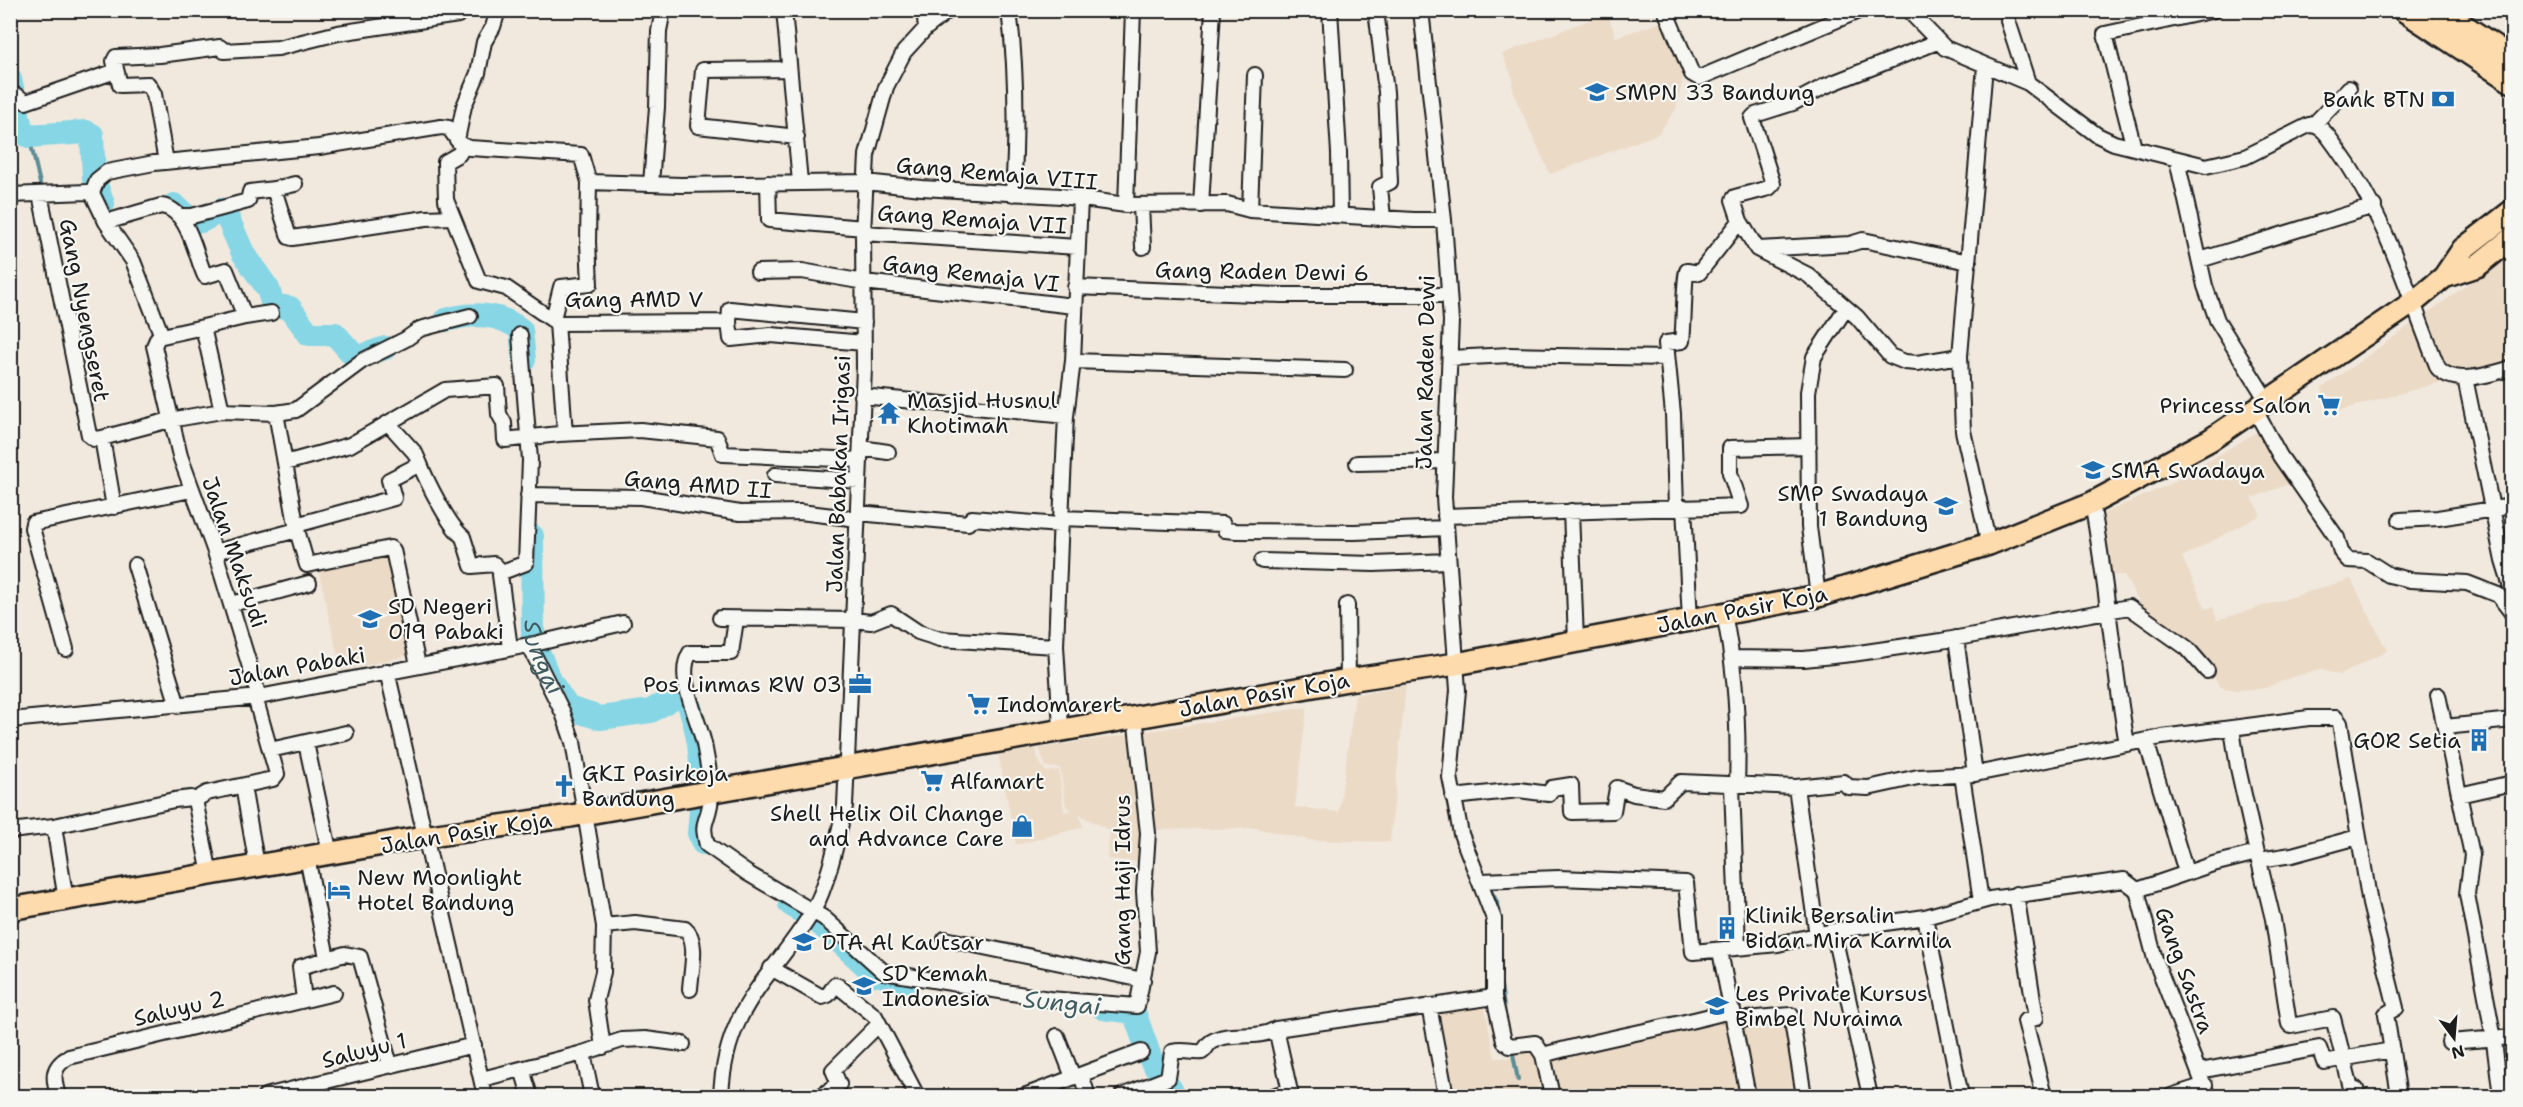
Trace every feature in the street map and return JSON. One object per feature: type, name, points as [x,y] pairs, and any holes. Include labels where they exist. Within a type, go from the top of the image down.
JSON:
[{"type":"main road","points":[[2403,10],[2512,82]]},
{"type":"main road","points":[[2441,10],[2512,58]]},
{"type":"main road","name":"Jalan Pasir Koja","points":[[10,909],[423,837],[585,814],[1062,728],[1456,664],[1818,596],[1989,544],[2092,503],[2210,440],[2415,302],[2444,278],[2463,249],[2512,211]]},
{"type":"main road","name":"Jalan Pasir Koja","points":[[2444,278],[2477,266],[2512,238]]},
{"type":"street","points":[[651,184],[657,107],[659,31],[663,10]]},
{"type":"street","points":[[784,10],[800,182]]},
{"type":"street","points":[[924,10],[926,28]]},
{"type":"street","name":"Jalan Babakan Irigasi","points":[[721,1096],[724,1067],[736,1023],[814,915],[846,806],[864,343],[867,155],[886,87],[904,52],[926,28],[949,10]]},
{"type":"street","points":[[1009,10],[1018,131],[1013,194]]},
{"type":"street","points":[[1126,205],[1132,10]]},
{"type":"street","points":[[1201,205],[1213,10]]},
{"type":"street","points":[[1330,10],[1339,153],[1340,215]]},
{"type":"street","points":[[1376,10],[1386,92],[1390,182],[1380,187],[1383,218]]},
{"type":"street","name":"Jalan Raden Dewi","points":[[1421,10],[1444,219],[1449,295],[1450,358],[1445,461],[1445,522],[1458,690],[1450,777],[1461,834],[1494,919],[1494,997],[1504,1041],[1510,1046],[1535,1043],[1543,1055]]},
{"type":"street","points":[[1665,10],[1692,74],[1699,78],[1861,10]]},
{"type":"street","points":[[1908,10],[1937,42],[1985,66],[2028,83],[2097,135],[2114,143],[2206,166],[2226,163],[2314,124],[2349,88]]},
{"type":"street","points":[[2134,148],[2106,33],[2215,10]]},
{"type":"street","points":[[166,162],[154,94],[149,91],[148,84],[121,85],[114,61],[116,57],[160,55],[220,47],[224,51],[278,48],[338,33],[459,15]]},
{"type":"street","points":[[460,143],[464,106],[478,73],[484,42],[493,27],[495,17]]},
{"type":"street","points":[[2008,21],[2028,83]]},
{"type":"street","points":[[1937,42],[1825,87],[1793,103],[1752,117],[1773,184],[1769,188],[1735,197],[1740,221],[1757,249],[1808,275],[1846,308],[1883,351],[1905,362],[1929,362],[1960,356]]},
{"type":"street","points":[[1985,66],[1960,356],[1963,431],[1989,544]]},
{"type":"street","points":[[789,69],[705,69],[698,126],[797,137]]},
{"type":"street","points":[[13,95],[26,102],[116,71]]},
{"type":"street","points":[[1250,210],[1255,75]]},
{"type":"street","points":[[2314,124],[2325,132],[2353,170],[2374,206],[2415,302],[2438,368],[2445,375],[2465,378],[2512,368]]},
{"type":"street","points":[[10,195],[40,194],[94,187],[107,172],[166,162],[319,147],[400,132],[445,127],[452,130],[460,143]]},
{"type":"street","points":[[460,143],[581,155],[589,182],[590,284],[561,287],[555,321],[565,434]]},
{"type":"street","name":"Gang AMD V","points":[[460,143],[459,154],[445,162],[445,196],[479,281],[506,288],[533,309],[555,321],[729,322],[730,309],[864,322]]},
{"type":"street","points":[[2177,160],[2205,286],[2217,320],[2262,406],[2280,456],[2337,538],[2341,552],[2348,560],[2367,561],[2389,574],[2410,580],[2453,580],[2498,595],[2512,613]]},
{"type":"street","name":"Gang Remaja VIII","points":[[589,182],[681,185],[865,182],[1080,199],[1126,205],[1227,204],[1250,210],[1383,218],[1444,219]]},
{"type":"street","name":"Gang Remaja VII","points":[[768,183],[769,220],[864,231],[1077,247]]},
{"type":"street","points":[[179,216],[192,216],[248,201],[250,192],[295,184]]},
{"type":"street","points":[[94,187],[106,222],[133,261],[162,336],[271,313]]},
{"type":"street","points":[[274,189],[289,237],[292,238],[426,218],[453,217]]},
{"type":"street","name":"Gang Nyengseret","points":[[40,194],[95,436],[114,507]]},
{"type":"street","points":[[1062,728],[1056,645],[1060,521],[1066,416],[1073,361],[1080,199]]},
{"type":"street","points":[[1142,205],[1143,248]]},
{"type":"street","points":[[106,222],[161,206],[168,207],[179,216],[205,276],[226,270],[245,318]]},
{"type":"street","points":[[2200,260],[2374,206]]},
{"type":"street","points":[[1690,620],[1666,343],[1682,341],[1686,314],[1684,276],[1689,270],[1699,273],[1740,221]]},
{"type":"street","points":[[1757,249],[1850,244],[1863,240],[1969,262]]},
{"type":"street","name":"Gang Remaja VI","points":[[758,272],[802,271],[864,282],[1074,306]]},
{"type":"street","name":"Gang Raden Dewi 6","points":[[1075,287],[1282,295],[1449,295]]},
{"type":"street","points":[[1818,596],[1809,527],[1808,392],[1814,357],[1846,308]]},
{"type":"street","points":[[95,436],[222,411],[276,413],[296,410],[362,361],[406,339],[420,329],[470,316]]},
{"type":"street","points":[[729,322],[731,339],[771,335],[864,343]]},
{"type":"street","points":[[203,327],[222,411]]},
{"type":"street","points":[[502,572],[526,563],[531,495],[530,438],[520,335]]},
{"type":"street","name":"Jalan Maksudi","points":[[162,336],[153,343],[170,420],[191,490],[232,604],[277,774],[273,779],[243,786]]},
{"type":"street","points":[[1450,358],[1509,356],[1667,358]]},
{"type":"street","points":[[1073,361],[1345,370]]},
{"type":"street","points":[[2465,378],[2492,510],[2506,540],[2512,586],[2498,595]]},
{"type":"street","points":[[285,464],[350,445],[445,390],[498,386],[505,440],[643,430],[717,438],[723,454],[888,452]]},
{"type":"street","points":[[862,396],[1066,416]]},
{"type":"street","points":[[276,413],[297,528],[307,565],[390,548],[393,550],[418,665]]},
{"type":"street","points":[[388,423],[415,453],[447,518],[457,533],[463,537],[472,566],[494,564],[502,572]]},
{"type":"street","name":"Gang AMD II","points":[[531,495],[641,497],[740,513],[800,512],[968,523],[972,518],[1223,524],[1225,530],[1236,531],[1355,532],[1571,511],[1742,505],[1730,473],[1730,448],[1809,446]]},
{"type":"street","points":[[1357,463],[1445,461]]},
{"type":"street","points":[[215,552],[394,498],[389,480],[420,464]]},
{"type":"street","points":[[775,475],[859,481]]},
{"type":"street","points":[[66,649],[43,572],[32,528],[33,523],[191,490]]},
{"type":"street","points":[[2092,503],[2109,610],[2117,689],[2127,744]]},
{"type":"street","points":[[2400,520],[2512,506]]},
{"type":"street","points":[[1571,511],[1576,641]]},
{"type":"street","points":[[1262,561],[1374,564],[1448,561]]},
{"type":"street","points":[[135,565],[178,706]]},
{"type":"street","points":[[502,572],[500,575],[510,648]]},
{"type":"street","points":[[232,604],[309,583]]},
{"type":"street","points":[[1347,605],[1348,680]]},
{"type":"street","points":[[1733,658],[1804,659],[1956,638],[2109,610],[2134,608],[2187,648],[2206,671]]},
{"type":"street","points":[[720,618],[871,622],[891,614],[918,632],[940,639],[1056,645]]},
{"type":"street","points":[[1724,614],[1733,658],[1739,738],[1735,786],[1738,947]]},
{"type":"street","points":[[736,620],[731,653],[690,653],[686,665],[687,691],[704,746],[705,792],[710,806],[702,828],[707,845],[814,915]]},
{"type":"street","name":"Jalan Pabaki","points":[[10,720],[257,697],[535,643],[623,623]]},
{"type":"street","points":[[1956,638],[1981,901]]},
{"type":"street","points":[[535,643],[573,742],[590,857],[600,898],[604,926],[603,972],[596,1000],[603,1047]]},
{"type":"street","points":[[387,670],[423,837],[485,1096]]},
{"type":"street","points":[[2438,695],[2472,855],[2467,894],[2501,1096]]},
{"type":"street","name":"Gang Haji Idrus","points":[[814,915],[884,972],[1048,999],[1137,1006],[1148,952],[1144,891],[1148,833],[1135,716]]},
{"type":"street","points":[[1453,797],[1519,790],[1549,794],[1552,788],[1571,785],[1572,812],[1581,814],[1613,811],[1617,788],[1634,794],[1664,798],[1681,782],[1796,787],[1844,782],[1848,787],[1868,788],[1918,777],[1968,775],[2146,741],[2309,718],[2336,718],[2340,723],[2375,925],[2396,1008],[2386,1014],[2399,1096]]},
{"type":"street","points":[[2445,727],[2512,720]]},
{"type":"street","points":[[2232,729],[2238,768],[2273,919],[2289,1024],[2291,1026],[2333,1018],[2351,1088],[2356,1089],[2358,1096]]},
{"type":"street","points":[[270,750],[346,733]]},
{"type":"street","points":[[2146,741],[2186,872]]},
{"type":"street","points":[[306,743],[330,854]]},
{"type":"street","points":[[2459,795],[2512,783]]},
{"type":"street","points":[[10,831],[54,826],[174,800],[191,798],[195,800],[207,793],[243,786],[256,866]]},
{"type":"street","points":[[1796,787],[1816,936]]},
{"type":"street","points":[[195,800],[210,874]]},
{"type":"street","points":[[54,826],[66,900]]},
{"type":"street","name":"Gang Sastra","points":[[2207,1091],[2155,959],[2137,890],[2186,872],[2258,857],[2292,855],[2358,837]]},
{"type":"street","points":[[307,858],[327,958]]},
{"type":"street","points":[[1481,881],[1559,878],[1686,883],[1693,952],[1778,945],[1833,931],[1925,917],[2016,894],[2124,880],[2137,890]]},
{"type":"street","points":[[2016,894],[2036,1018],[2025,1021],[2043,1096]]},
{"type":"street","points":[[1925,917],[1961,1096]]},
{"type":"street","points":[[604,926],[635,923],[685,929],[691,934],[693,942],[690,988]]},
{"type":"street","points":[[1833,931],[1870,1096]]},
{"type":"street","points":[[945,939],[989,946],[1052,962],[1143,980]]},
{"type":"street","points":[[1720,951],[1748,1096]]},
{"type":"street","points":[[304,1000],[300,967],[327,958],[356,954],[363,961],[390,1065]]},
{"type":"street","points":[[776,970],[822,997],[828,995],[835,985],[838,986],[875,1016],[917,1096]]},
{"type":"street","name":"Saluyu 2","points":[[57,1091],[53,1072],[58,1064],[69,1057],[334,993]]},
{"type":"street","points":[[1122,1096],[1163,1081],[1178,1051],[1202,1052],[1211,1041],[1257,1036],[1276,1029],[1494,997]]},
{"type":"street","points":[[1429,1006],[1446,1096]]},
{"type":"street","points":[[1552,1096],[1543,1055],[1615,1036],[1734,1015],[1791,1015],[1804,1096]]},
{"type":"street","points":[[821,1096],[839,1084],[833,1070],[879,1024]]},
{"type":"street","points":[[1273,1096],[1290,1093],[1276,1029]]},
{"type":"street","points":[[1057,1036],[1088,1096]]},
{"type":"street","points":[[2449,1042],[2512,1037]]},
{"type":"street","points":[[482,1079],[633,1038],[683,1044]]},
{"type":"street","name":"Saluyu 1","points":[[265,1096],[474,1045]]},
{"type":"street","points":[[2200,1071],[2319,1048],[2324,1062],[2392,1050]]},
{"type":"street","points":[[1024,1096],[1142,1052]]},
{"type":"street","points":[[583,1053],[592,1096]]},
{"type":"street","points":[[522,1070],[530,1096]]},
{"type":"street","points":[[2171,1096],[2207,1091]]},
{"type":"shaded area","name":"SMPN 33 Bandung","points":[[1607,13],[1616,37],[1662,22],[1684,74],[1676,109],[1658,134],[1550,174],[1516,99],[1512,86],[1513,79],[1502,54]]},
{"type":"shaded area","points":[[2512,253],[2512,362],[2328,414],[2322,388]]},
{"type":"shaded area","points":[[2265,427],[2291,483],[2252,498],[2261,515],[2182,557],[2206,609],[2213,607],[2217,620],[2351,579],[2387,651],[2340,675],[2321,670],[2295,676],[2265,688],[2237,690],[2220,687],[2208,667],[2141,605],[2124,575],[2106,575],[2098,516],[2168,485]]},
{"type":"shaded area","name":"SD Negeri 019 Pabaki","points":[[394,545],[418,653],[341,671],[317,563]]},
{"type":"shaded area","points":[[1406,685],[1390,842],[1308,840],[1256,828],[1144,830],[1141,862],[1107,859],[1110,831],[1079,814],[1083,827],[1016,845],[998,752],[1035,743],[1038,760],[1046,772],[1059,770],[1064,812],[1071,810],[1066,806],[1060,768],[1046,767],[1039,748],[1307,707],[1295,807],[1339,812],[1355,695]]},
{"type":"shaded area","points":[[1484,1004],[1495,1058],[1513,1058],[1510,1048],[1526,1038],[1543,1071],[1535,1096],[1448,1096],[1430,1012]]},
{"type":"shaded area","points":[[1727,1021],[1740,1096],[1554,1096],[1556,1068],[1549,1054],[1621,1033],[1675,1034]]},
{"type":"shaded area","points":[[1783,1023],[1798,1096],[1753,1096],[1742,1026]]},
{"type":"waterway","points":[[10,79],[22,132],[29,136],[86,132],[92,135],[94,179],[103,204]]},
{"type":"waterway","points":[[29,136],[42,192]]},
{"type":"waterway","points":[[174,205],[192,221],[201,221],[222,210],[225,212],[243,253],[268,289],[273,305],[290,308],[309,334],[335,334],[356,358],[385,348]]},
{"type":"waterway","name":"Sungai","points":[[446,320],[475,315],[494,317],[512,324],[521,330],[524,360]]},
{"type":"waterway","name":"Sungai","points":[[532,536],[533,639],[549,679],[568,708],[600,718],[651,711],[674,697],[682,695],[687,698],[700,748],[702,798],[699,833],[703,843]]},
{"type":"waterway","points":[[1460,631],[1462,642]]},
{"type":"waterway","points":[[1488,885],[1497,902],[1498,914]]},
{"type":"waterway","name":"Sungai","points":[[790,904],[819,923],[875,974],[909,981]]},
{"type":"waterway","points":[[1501,984],[1505,1015]]},
{"type":"waterway","name":"Sungai","points":[[1103,1008],[1134,1012],[1151,1060],[1175,1096]]},
{"type":"waterway","points":[[1512,1049],[1518,1080]]},
{"type":"place","name":"SMPN 33 Bandung","points":[[1597,92]]},
{"type":"place","name":"Bank BTN","points":[[2443,99]]},
{"type":"place","name":"Princess Salon","points":[[2329,405]]},
{"type":"place","name":"Masjid Husnul Khotimah","points":[[889,413]]},
{"type":"place","name":"SMA Swadaya","points":[[2093,470]]},
{"type":"place","name":"SMP Swadaya 1 Bandung","points":[[1946,506]]},
{"type":"place","name":"SD Negeri 019 Pabaki","points":[[370,619]]},
{"type":"place","name":"Pos Linmas RW 03","points":[[860,684]]},
{"type":"place","name":"Indomarert","points":[[979,704]]},
{"type":"place","name":"GOR Setia","points":[[2479,740]]},
{"type":"place","name":"Alfamart","points":[[932,781]]},
{"type":"place","name":"GKI Pasirkoja Bandung","points":[[564,786]]},
{"type":"place","name":"Shell Helix Oil Change and Advance Care","points":[[1022,826]]},
{"type":"place","name":"New Moonlight Hotel Bandung","points":[[339,890]]},
{"type":"place","name":"Klinik Bersalin Bidan Mira Karmila","points":[[1727,928]]},
{"type":"place","name":"DTA Al Kautsar","points":[[804,942]]},
{"type":"place","name":"SD Kemah Indonesia","points":[[864,986]]},
{"type":"place","name":"Les Private Kursus Bimbel Nuraima","points":[[1717,1006]]}]
